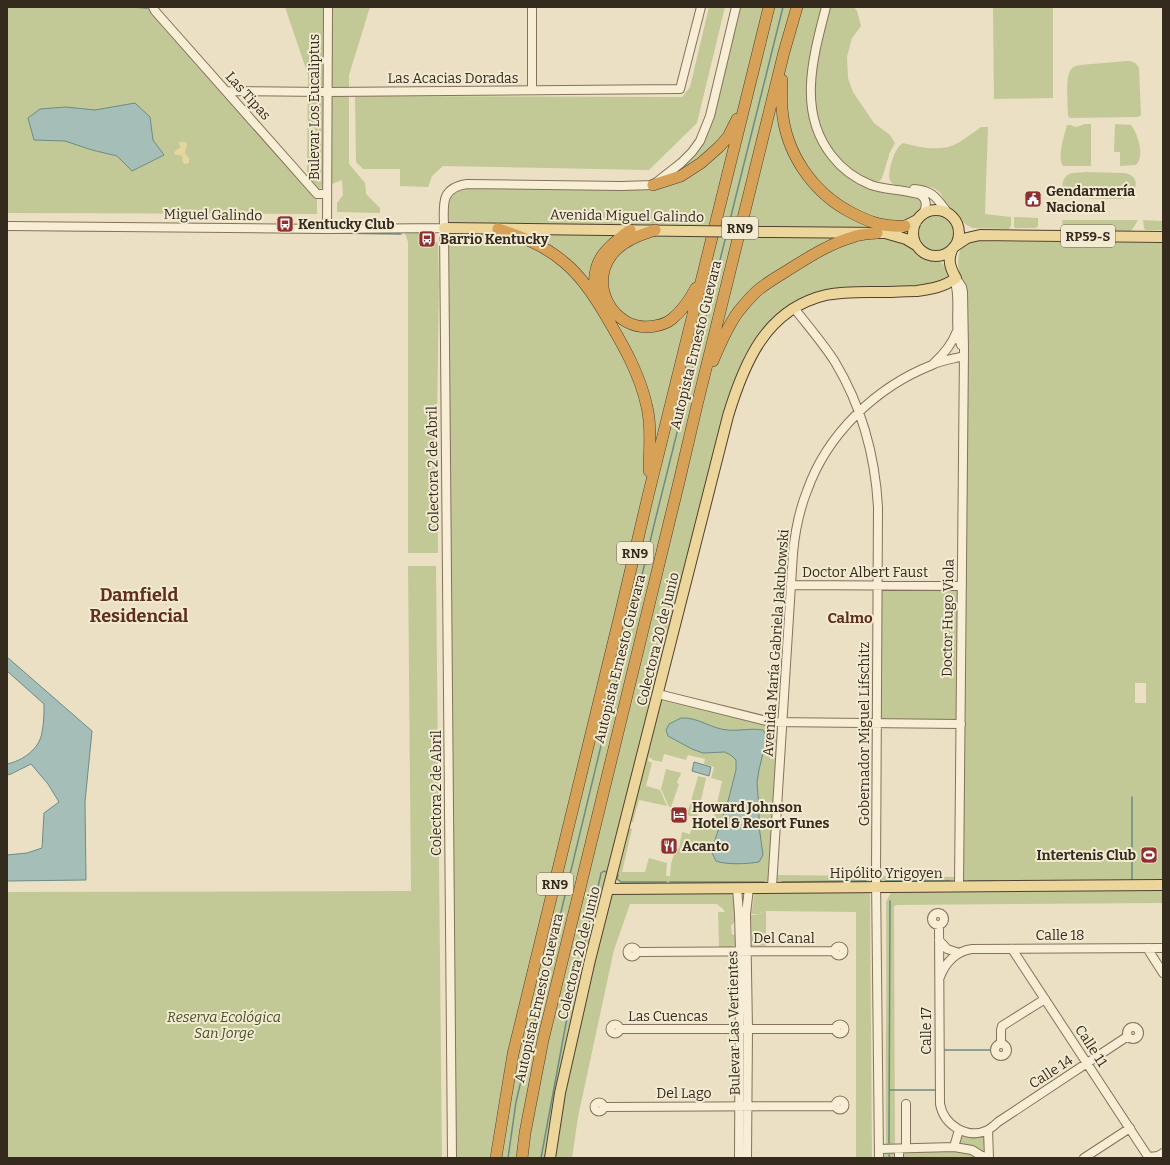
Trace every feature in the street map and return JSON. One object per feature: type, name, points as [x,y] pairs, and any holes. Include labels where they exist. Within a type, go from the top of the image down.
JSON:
[{"type":"highway","name":"Autopista Ernesto Guevara","points":[[496,1158],[513,1054],[648,496],[769,7]]},
{"type":"highway","name":"Autopista Ernesto Guevara","points":[[522,1158],[525,1133],[543,1040],[697,405],[784,52],[797,7]]},
{"type":"highway","points":[[784,52],[781,95],[784,122],[787,137],[803,170],[825,195],[834,203],[848,211],[861,218],[880,225],[894,227],[905,226]]},
{"type":"highway","points":[[652,185],[686,173],[701,163],[719,147],[728,137],[747,96]]},
{"type":"highway","points":[[498,229],[525,238],[546,249],[566,263],[582,280],[617,335],[635,369],[648,408],[650,440],[648,496]]},
{"type":"highway","points":[[600,307],[595,286],[596,267],[600,258],[607,249],[630,230]]},
{"type":"highway","points":[[655,230],[624,243],[609,258],[605,267],[602,277],[605,296],[614,312],[624,321],[636,326],[649,327],[662,325],[671,320],[681,310],[692,295],[703,273]]},
{"type":"highway","points":[[697,405],[724,337],[738,312],[756,292],[795,266],[833,245],[854,236],[880,233]]},
{"type":"main road","points":[[932,211],[942,211],[948,213],[954,219],[958,228],[958,237],[954,247],[943,255],[931,256],[925,254],[916,245],[913,232],[914,226],[920,218],[932,211]]},
{"type":"main road","name":"Avenida Miguel Galindo","points":[[880,233],[905,226],[920,218]]},
{"type":"main road","name":"Avenida Miguel Galindo","points":[[444,228],[880,233],[906,239],[916,245]]},
{"type":"main road","name":"RP59-S","points":[[958,228],[980,235]]},
{"type":"main road","name":"RP59-S","points":[[954,247],[967,238],[980,235],[1163,237]]},
{"type":"main road","name":"Doctor Hugo Viola","points":[[954,247],[951,252],[950,266],[955,279]]},
{"type":"main road","name":"Doctor Hugo Viola","points":[[931,256],[946,268],[955,279]]},
{"type":"main road","name":"Colectora 20 de Junio","points":[[550,1158],[560,1093],[590,960],[728,416],[746,364],[759,342],[775,323],[794,308],[811,300],[826,295],[852,292],[885,292],[929,289],[947,284],[955,279]]},
{"type":"main road","name":"Hipólito Yrigoyen","points":[[609,888],[1163,885]]},
{"type":"street","name":"Las Tipas","points":[[153,7],[317,194],[327,194]]},
{"type":"street","name":"Bulevar Los Eucaliptus","points":[[327,229],[328,7]]},
{"type":"street","points":[[532,7],[532,90]]},
{"type":"street","name":"Las Acacias Doradas","points":[[226,91],[327,92],[680,89],[700,7]]},
{"type":"street","points":[[652,185],[681,163],[700,141],[710,116],[736,7]]},
{"type":"street","points":[[826,7],[813,62],[810,87],[811,106],[815,125],[820,138],[837,163],[848,172],[871,185],[919,194],[924,197],[926,207],[920,218]]},
{"type":"street","name":"Colectora 2 de Abril","points":[[452,1158],[443,204],[448,192],[460,185],[467,184],[652,185]]},
{"type":"street","points":[[903,191],[912,189],[926,191],[934,195],[948,213]]},
{"type":"street","name":"Miguel Galindo","points":[[7,226],[327,229],[444,228]]},
{"type":"street","name":"Doctor Hugo Viola","points":[[955,279],[957,294],[957,330],[959,341],[964,352]]},
{"type":"street","name":"Doctor Hugo Viola","points":[[955,279],[962,287],[963,292],[964,352],[959,886]]},
{"type":"street","name":"Gobernador Miguel Lifschitz","points":[[794,308],[822,343],[853,397],[866,430],[871,450],[877,490],[878,585],[876,887],[879,1158]]},
{"type":"street","name":"Avenida María Gabriela Jakubowski","points":[[933,364],[941,357],[951,344],[957,330]]},
{"type":"street","points":[[941,357],[964,352]]},
{"type":"street","name":"Avenida María Gabriela Jakubowski","points":[[772,887],[795,534],[807,490],[823,456],[833,442],[859,412],[871,401],[894,384],[933,364],[964,352]]},
{"type":"street","name":"Doctor Albert Faust","points":[[791,585],[962,586]]},
{"type":"street","points":[[658,694],[771,722],[961,724]]},
{"type":"street","name":"Bulevar Las Vertientes","points":[[737,888],[743,951]]},
{"type":"street","name":"Bulevar Las Vertientes","points":[[747,1158],[744,1106],[743,951],[749,888]]},
{"type":"street","name":"Calle 17","points":[[939,925],[940,1104],[941,1111],[946,1119],[959,1130]]},
{"type":"street","points":[[939,940],[947,949],[959,953]]},
{"type":"street","points":[[1147,948],[1163,973]]},
{"type":"street","name":"Calle 18","points":[[959,953],[972,949],[1163,948]]},
{"type":"street","name":"Calle 11","points":[[1012,949],[1149,1158],[1163,1156]]},
{"type":"street","name":"Del Canal","points":[[637,952],[835,951]]},
{"type":"street","points":[[939,980],[946,964],[959,953]]},
{"type":"street","points":[[1001,1044],[1002,1026],[1045,999]]},
{"type":"street","name":"Las Cuencas","points":[[620,1029],[836,1029]]},
{"type":"street","name":"Calle 14","points":[[988,1130],[1128,1036]]},
{"type":"street","points":[[899,1158],[902,1148],[906,1104]]},
{"type":"street","name":"Bulevar Las Vertientes","points":[[739,1158],[744,1106]]},
{"type":"street","name":"Del Lago","points":[[604,1107],[836,1106]]},
{"type":"street","points":[[1084,1158],[1130,1128]]},
{"type":"street","points":[[879,1149],[954,1147],[972,1150],[988,1158],[988,1130],[972,1133],[959,1130],[954,1147]]},
{"type":"green space","points":[[7,7],[153,7],[317,194],[317,214],[7,213]]},
{"type":"green space","points":[[285,7],[370,7],[349,75],[349,164],[365,183],[366,194],[380,208],[380,213],[337,212],[337,203],[343,195],[342,180],[319,189],[307,176],[308,75]]},
{"type":"green space","points":[[709,7],[725,7],[697,123],[649,170],[443,166],[432,176],[428,187],[400,186],[400,169],[363,169],[356,162],[355,96],[682,97],[690,87]]},
{"type":"green space","points":[[736,7],[826,7],[820,28],[811,106],[827,150],[859,179],[903,191],[926,202],[914,228],[915,242],[921,250],[941,262],[953,275],[947,284],[841,293],[786,314],[744,370],[609,889],[550,1158],[452,1158],[445,289],[448,192],[453,188],[653,185],[700,141]]},
{"type":"green space","points":[[830,7],[854,7],[857,11],[861,26],[852,38],[847,57],[848,78],[853,92],[874,123],[890,135],[895,143],[889,154],[884,173],[880,181],[871,181],[862,177],[841,162],[823,137],[817,117],[814,86],[822,38]]},
{"type":"green space","points":[[993,7],[1053,7],[1053,98],[994,99]]},
{"type":"green space","points":[[1131,61],[1139,68],[1141,115],[1138,117],[1070,118],[1068,116],[1068,75],[1075,66]]},
{"type":"green space","points":[[1091,124],[1091,166],[1063,166],[1061,162],[1061,152],[1067,125],[1076,127]]},
{"type":"green space","points":[[1115,124],[1131,125],[1134,129],[1140,145],[1139,161],[1136,165],[1120,166],[1120,152],[1114,152]]},
{"type":"green space","points":[[981,127],[988,127],[985,214],[1011,217],[1011,226],[1009,229],[970,227],[965,224],[947,205],[938,191],[930,187],[895,185],[890,181],[889,172],[893,158],[897,149],[903,143],[924,148],[945,148],[958,143]]},
{"type":"green space","points":[[1085,172],[1128,174],[1134,178],[1136,184],[1133,195],[1122,199],[1076,198],[1067,194],[1062,186],[1065,177],[1071,173]]},
{"type":"green space","points":[[940,215],[949,220],[953,226],[953,240],[949,246],[940,251],[932,251],[923,246],[919,240],[918,229],[923,220],[929,216]]},
{"type":"green space","points":[[1014,217],[1038,218],[1038,226],[1036,228],[1015,228]]},
{"type":"green space","points":[[1062,220],[1138,220],[1130,231],[1063,230]]},
{"type":"green space","points":[[1143,220],[1163,221],[1163,230],[1145,230]]},
{"type":"green space","points":[[405,233],[423,233],[426,235],[424,239],[429,243],[431,239],[438,243],[438,553],[408,553],[408,242]]},
{"type":"green space","points":[[978,240],[1163,243],[1163,882],[963,882],[968,292],[958,268],[958,262],[964,243]],"holes":[[[1135,683],[1146,683],[1146,703],[1135,703]]]},
{"type":"green space","name":"Reserva Ecológica San Jorge","points":[[408,566],[436,566],[442,1158],[7,1158],[7,892],[411,891]]},
{"type":"green space","points":[[884,589],[959,591],[956,719],[883,720],[879,716],[881,592]]},
{"type":"green space","points":[[661,698],[776,726],[778,730],[769,878],[765,884],[622,885],[617,880],[616,875],[628,828],[632,829],[622,872],[645,872],[649,858],[667,863],[666,876],[670,876],[671,864],[676,848],[679,848],[682,832],[690,834],[694,817],[687,815],[698,776],[706,778],[697,818],[713,822],[722,781],[711,778],[714,767],[704,764],[705,759],[688,755],[686,760],[664,754],[662,762],[653,760],[649,757],[648,761],[652,763],[646,786],[660,790],[667,806],[639,800],[633,822],[630,822]]},
{"type":"green space","points":[[666,769],[681,773],[671,807],[669,807],[661,789]]},
{"type":"green space","points":[[777,875],[872,876],[866,883],[782,884],[777,881]]},
{"type":"green space","points":[[878,876],[957,877],[957,879],[955,882],[881,883]]},
{"type":"green space","points":[[1163,888],[1163,903],[896,905],[894,907],[895,1146],[886,1146],[886,902],[890,894],[894,891]]},
{"type":"green space","points":[[729,890],[736,907],[737,919],[731,926],[732,934],[734,935],[737,933],[736,945],[732,947],[719,947],[718,912],[725,912],[717,904],[630,904],[614,950],[578,1117],[572,1158],[553,1158],[564,1090],[591,972],[610,898],[614,893]]},
{"type":"green space","points":[[869,891],[872,1158],[856,1158],[856,912],[766,911],[766,946],[752,946],[748,944],[748,930],[751,924],[751,915],[762,914],[762,911],[761,914],[751,914],[754,892]]},
{"type":"green space","points":[[981,1133],[986,1136],[985,1150],[983,1151],[962,1146],[959,1140],[961,1135]]},
{"type":"green space","points":[[954,1147],[988,1158],[883,1158],[885,1152]]},
{"type":"sand","points":[[179,142],[185,142],[187,144],[185,153],[189,158],[189,163],[183,163],[182,157],[180,155],[175,155],[174,153],[180,148]]},
{"type":"water","points":[[135,103],[150,117],[153,140],[164,155],[132,171],[117,156],[65,141],[34,140],[28,118],[40,109],[66,107],[95,110]]},
{"type":"water","points":[[7,657],[92,731],[85,802],[86,880],[7,881],[7,855],[27,853],[42,848],[44,813],[59,802],[48,784],[31,764],[7,775],[7,764],[24,757],[38,744],[43,729],[44,704],[7,671]]},
{"type":"water","points":[[681,718],[694,719],[722,729],[763,730],[767,736],[757,782],[759,826],[763,855],[759,862],[737,864],[716,861],[712,853],[736,770],[736,760],[725,752],[703,753],[692,749],[668,736],[666,730],[669,724]]},
{"type":"water","points":[[694,762],[711,767],[709,776],[692,771]]},
{"type":"waterway","points":[[132,7],[147,8]]},
{"type":"waterway","points":[[728,228],[783,7]]},
{"type":"waterway","points":[[7,230],[153,231]]},
{"type":"waterway","points":[[261,232],[401,234]]},
{"type":"waterway","points":[[508,1158],[516,1102],[655,521],[726,236]]},
{"type":"waterway","points":[[1132,797],[1132,880]]},
{"type":"waterway","points":[[541,1158],[567,1018],[601,873],[604,871],[609,873]]},
{"type":"waterway","points":[[618,875],[617,879],[621,882],[666,882]]},
{"type":"waterway","points":[[782,882],[866,881]]},
{"type":"waterway","points":[[886,881],[950,881]]},
{"type":"waterway","points":[[969,881],[995,881]]},
{"type":"waterway","points":[[670,882],[764,882]]},
{"type":"waterway","points":[[889,1143],[890,901]]},
{"type":"waterway","points":[[943,1050],[994,1050]]},
{"type":"waterway","points":[[890,1090],[937,1090]]},
{"type":"place","name":"Gendarmería Nacional","points":[[1033,199]]},
{"type":"place","name":"Kentucky Club","points":[[285,224]]},
{"type":"place","name":"Barrio Kentucky","points":[[427,239]]},
{"type":"place","name":"Howard Johnson Hotel & Resort Funes","points":[[679,815]]},
{"type":"place","name":"Acanto","points":[[669,846]]},
{"type":"place","name":"Intertenis Club","points":[[1149,855]]},
{"type":"district","name":"Damfield Residencial","points":[[139,605]]},
{"type":"district","name":"Calmo","points":[[850,618]]}]
